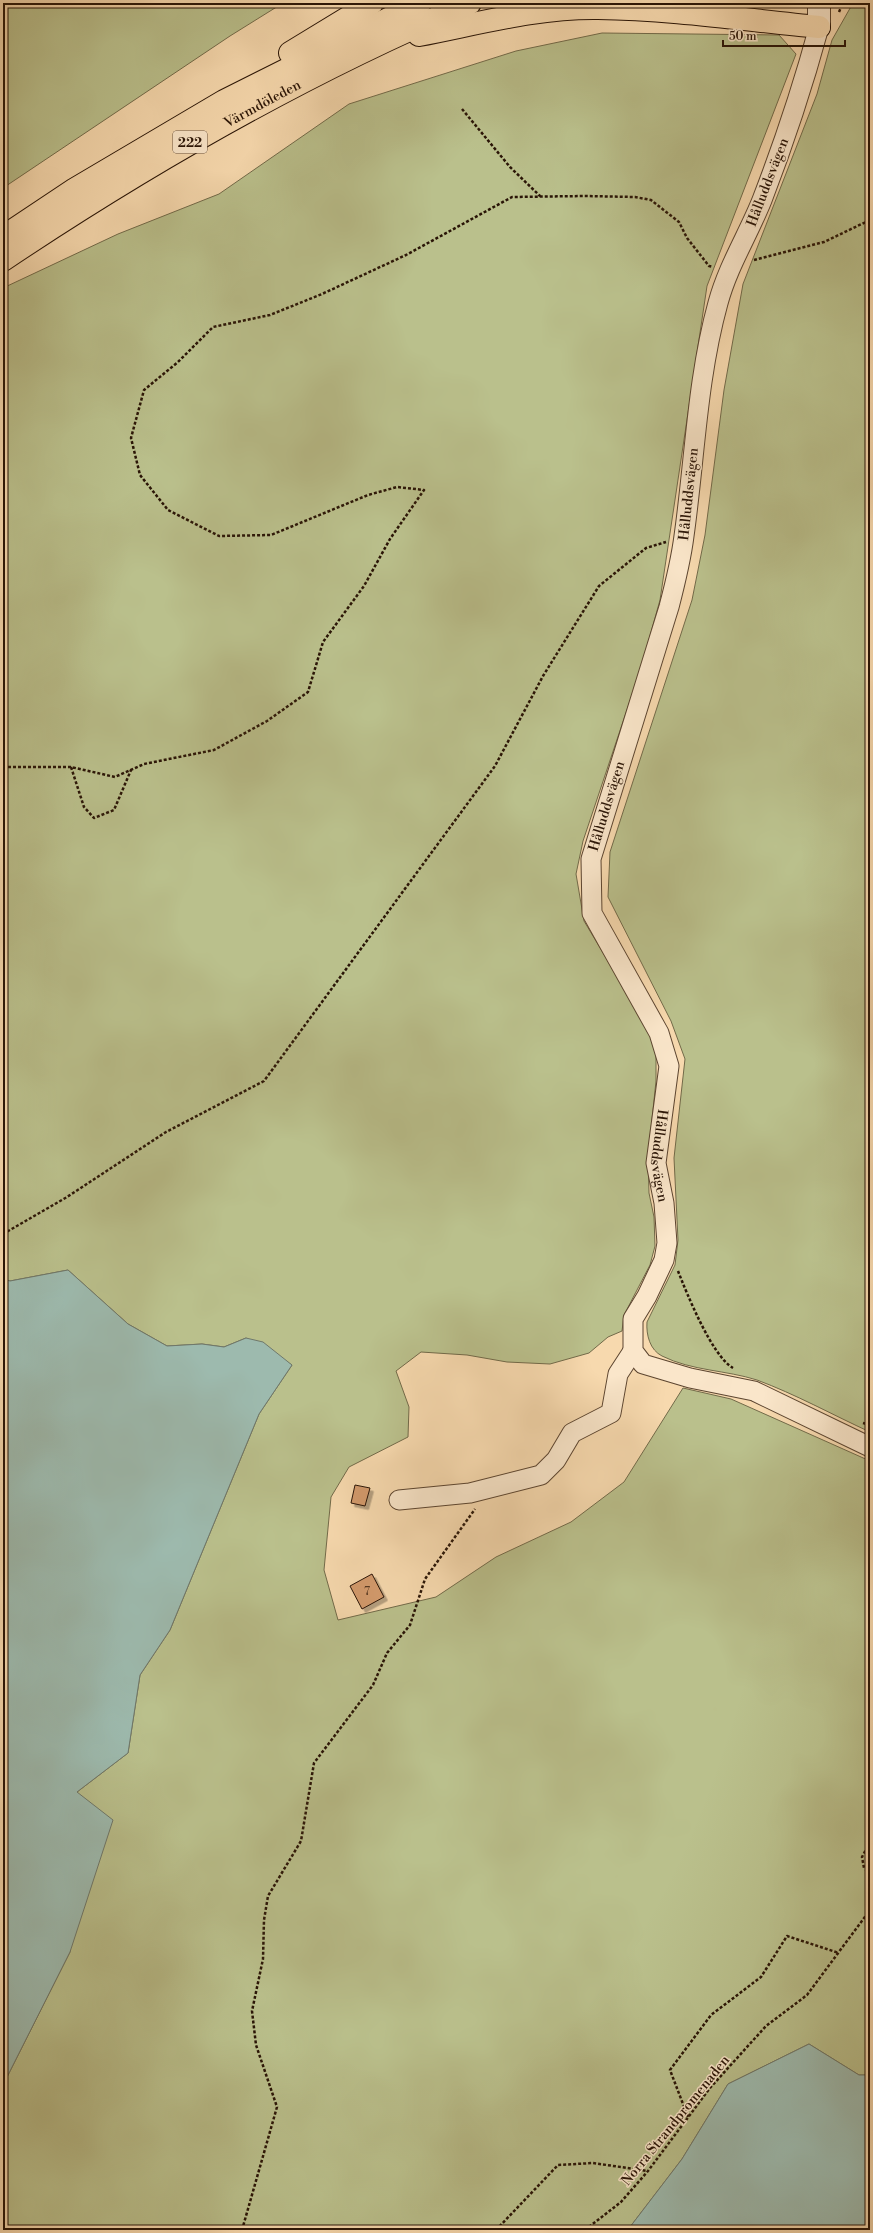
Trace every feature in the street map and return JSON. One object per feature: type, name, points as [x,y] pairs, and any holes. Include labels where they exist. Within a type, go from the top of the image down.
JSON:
[{"type":"highway","points":[[165,134],[324,31],[372,3]]},
{"type":"highway","name":"Värmdöleden","points":[[3,237],[75,189],[165,134],[273,75],[420,3]]},
{"type":"highway","name":"Värmdöleden","points":[[3,260],[86,204],[174,151],[284,91],[386,41],[470,3]]},
{"type":"highway","points":[[386,41],[516,16],[597,8],[827,22]]},
{"type":"street","name":"Hålluddsvägen","points":[[633,1351],[633,1319],[647,1296],[664,1260],[667,1244],[664,1203],[656,1163],[669,1066],[659,1033],[592,913],[590,859],[669,607],[684,536],[698,403],[718,302],[729,270],[761,201],[804,79],[827,22],[819,3]]},
{"type":"street","points":[[399,1500],[470,1493],[541,1475],[556,1460],[572,1433],[612,1413],[618,1374],[633,1351],[642,1364],[690,1378],[754,1391],[870,1447]]},
{"type":"path","points":[[827,22],[843,3]]},
{"type":"path","points":[[462,109],[510,167],[540,196]]},
{"type":"path","points":[[3,767],[71,767],[115,777],[144,764],[214,750],[267,721],[308,692],[323,642],[364,586],[390,539],[424,490],[397,487],[368,495],[271,535],[219,536],[168,510],[140,475],[131,438],[144,390],[178,362],[213,327],[270,315],[322,294],[406,255],[512,197],[628,197],[651,200],[679,222],[687,238],[709,266],[729,270],[759,257],[824,242],[870,220]]},
{"type":"path","points":[[3,1234],[68,1197],[166,1132],[264,1081],[495,766],[542,676],[599,586],[646,548],[684,536]]},
{"type":"path","points":[[71,767],[84,807],[94,818],[114,810],[132,770]]},
{"type":"path","points":[[678,1267],[678,1272],[712,1345],[727,1364],[734,1368]]},
{"type":"path","points":[[856,1421],[870,1424]]},
{"type":"path","points":[[242,2230],[277,2107],[256,2045],[252,2011],[263,1959],[264,1920],[268,1896],[301,1841],[314,1763],[373,1685],[387,1654],[410,1624],[425,1579],[451,1545],[488,1489]]},
{"type":"path","points":[[870,1842],[862,1857],[864,1868],[870,1873]]},
{"type":"path","name":"Norra Strandpromenaden","points":[[585,2230],[621,2202],[648,2171],[710,2088],[766,2026],[807,1995],[870,1910]]},
{"type":"path","points":[[688,2117],[670,2070],[710,2014],[761,1977],[787,1936],[839,1953]]},
{"type":"path","points":[[496,2230],[558,2164],[593,2163],[648,2171]]},
{"type":"green space","points":[[3,3],[283,3],[230,36],[3,188]]},
{"type":"green space","points":[[853,3],[870,3],[870,1432],[800,1398],[757,1380],[697,1368],[673,1361],[654,1350],[650,1342],[647,1332],[647,1322],[675,1265],[678,1240],[674,1158],[685,1059],[671,1021],[608,897],[610,852],[692,600],[705,535],[724,390],[743,284],[817,94],[832,40]]},
{"type":"green space","points":[[602,33],[779,35],[796,54],[707,286],[660,600],[641,668],[583,841],[576,874],[584,921],[648,1028],[656,1049],[656,1081],[648,1158],[649,1193],[654,1217],[655,1246],[650,1265],[624,1315],[622,1331],[608,1337],[589,1353],[550,1364],[507,1362],[467,1355],[421,1352],[396,1371],[409,1407],[408,1437],[349,1467],[331,1497],[324,1570],[338,1620],[436,1597],[496,1557],[571,1522],[624,1482],[683,1388],[731,1399],[870,1461],[870,2075],[859,2075],[809,2044],[728,2084],[682,2159],[630,2227],[626,2230],[3,2230],[3,2085],[70,1952],[77,1792],[128,1753],[140,1675],[170,1630],[259,1414],[292,1365],[246,1338],[224,1347],[202,1344],[167,1346],[128,1324],[68,1270],[10,1281],[3,1279],[3,288],[118,234],[219,194],[349,104],[516,51]]},
{"type":"shaded area","points":[[68,1270],[128,1324],[167,1346],[202,1344],[224,1347],[246,1338],[263,1342],[292,1365],[259,1414],[170,1630],[140,1675],[128,1753],[77,1792],[113,1820],[70,1952],[3,2085],[3,1279],[10,1281]]},
{"type":"shaded area","points":[[809,2044],[859,2075],[870,2075],[870,2230],[626,2230],[630,2227],[682,2159],[728,2084]]},
{"type":"building","points":[[355,1485],[370,1488],[365,1506],[351,1503]]},
{"type":"building","points":[[372,1574],[384,1597],[362,1609],[350,1586]]}]
